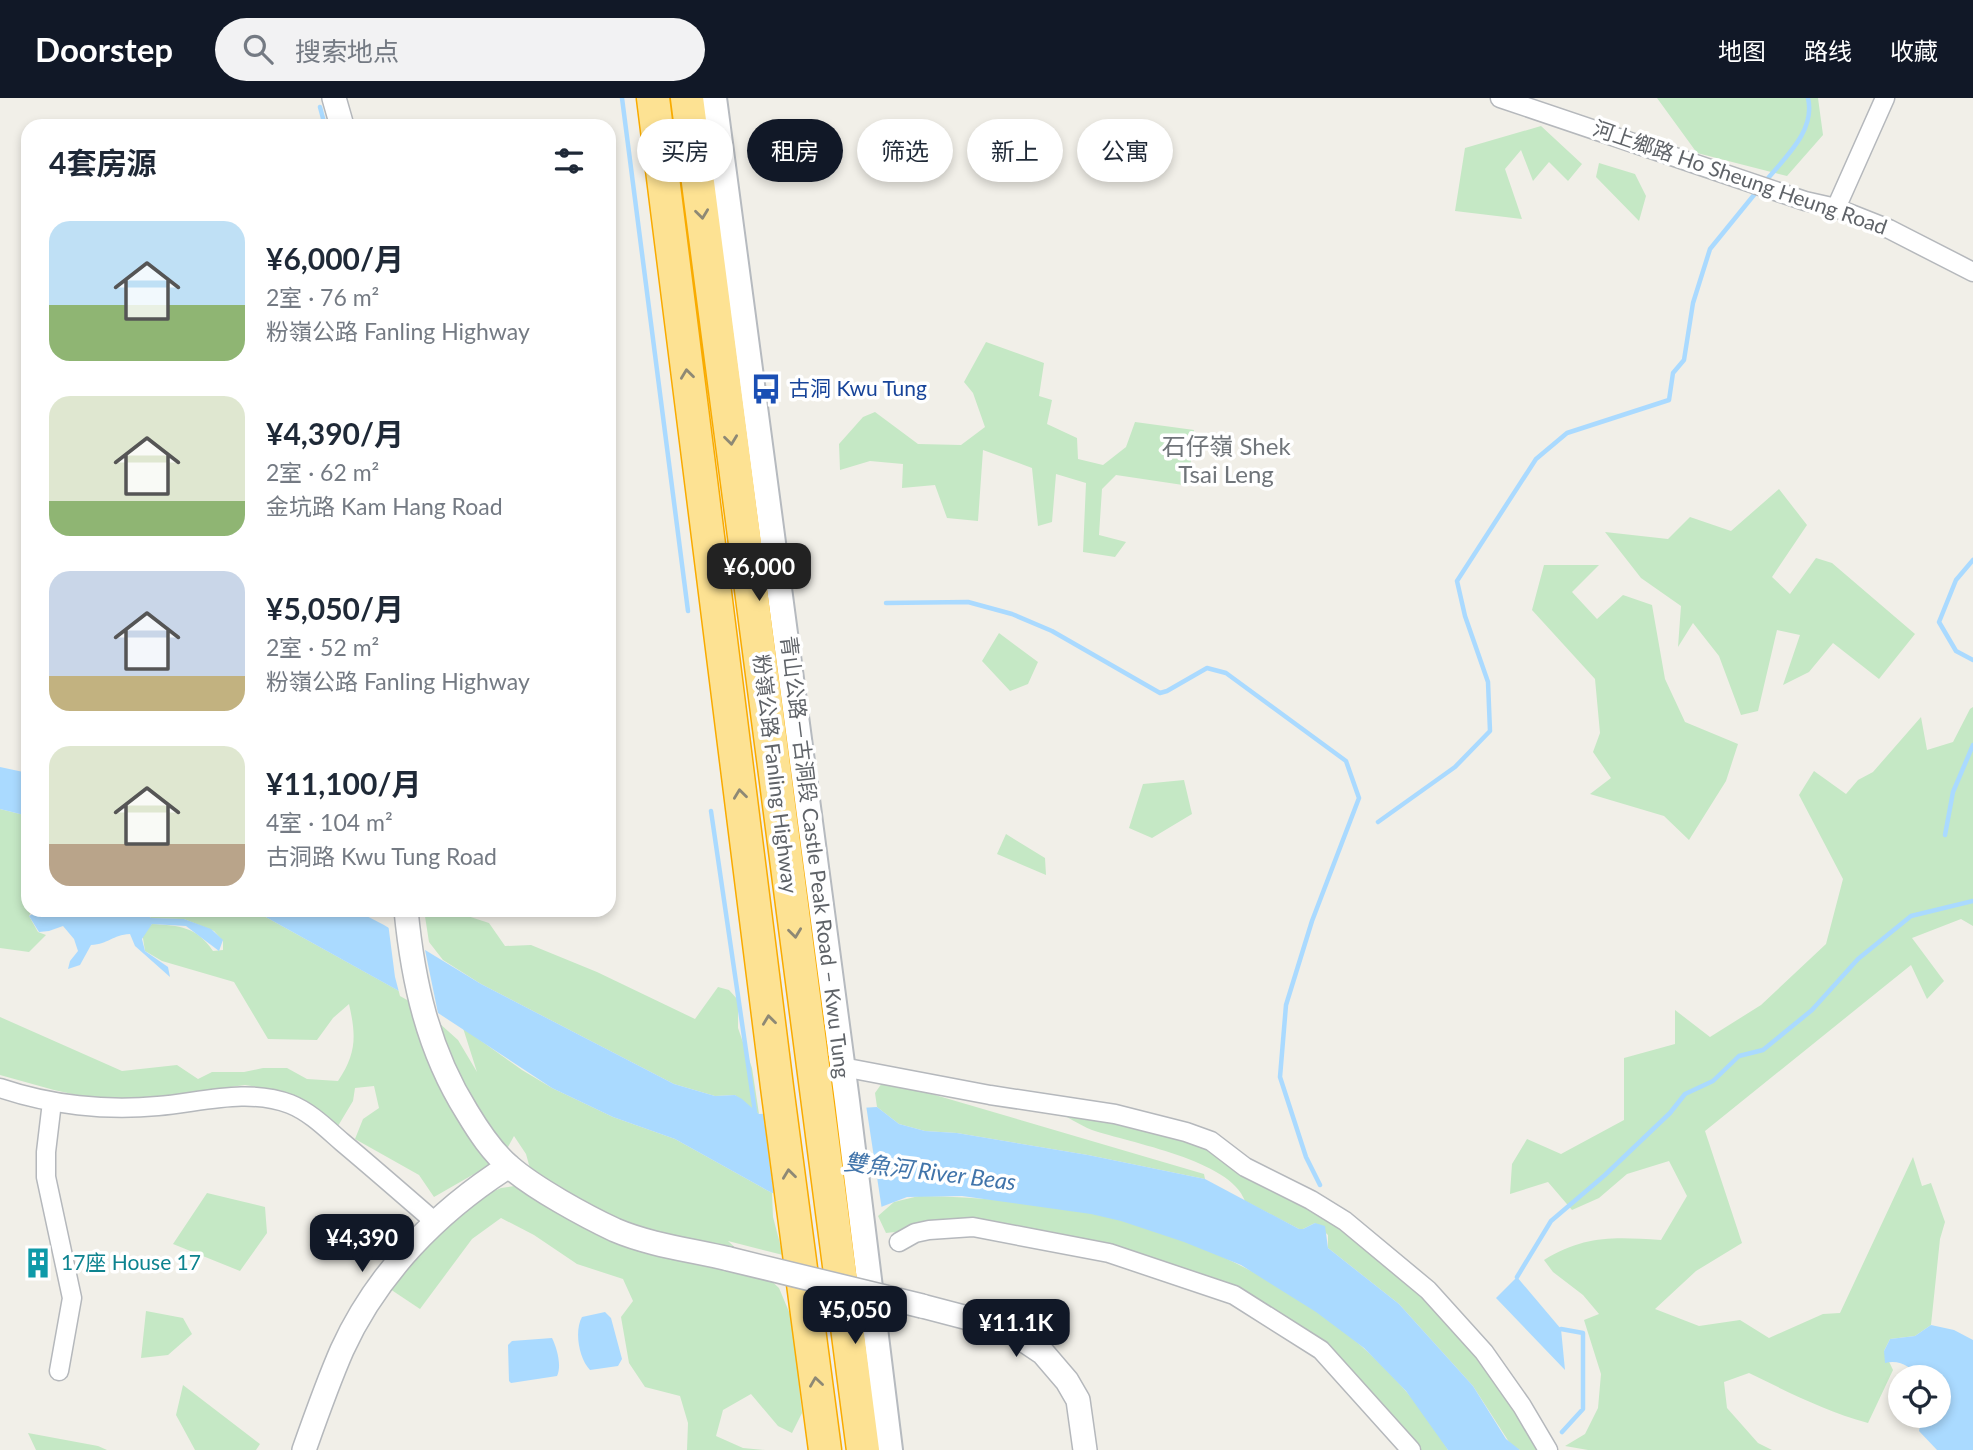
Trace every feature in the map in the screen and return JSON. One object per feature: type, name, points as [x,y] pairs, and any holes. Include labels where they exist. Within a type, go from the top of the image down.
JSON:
[{"type":"highway","name":"粉嶺公路 Fanling Highway","points":[[653,98],[825,1450]]},
{"type":"highway","name":"粉嶺公路 Fanling Highway","points":[[687,98],[815,1089],[850,1239],[863,1450]]},
{"type":"main road","name":"青山公路－古洞段 Castle Peak Road – Kwu Tung","points":[[714,98],[847,1101],[850,1239],[890,1450]]},
{"type":"street","points":[[334,98],[340,119]]},
{"type":"street","name":"河上鄉路 Ho Sheung Heung Road","points":[[1500,98],[1805,201],[1836,208],[1889,229],[1973,272]]},
{"type":"street","points":[[1836,208],[1885,98]]},
{"type":"street","points":[[407,917],[417,986],[433,1046],[454,1091],[481,1135],[509,1166],[573,1208],[615,1230],[641,1239],[1006,1328],[1043,1353],[1067,1381],[1078,1400],[1085,1450]]},
{"type":"street","points":[[842,1072],[853,1069],[990,1095],[1115,1114],[1211,1141],[1245,1167],[1311,1200],[1345,1221],[1429,1290],[1484,1352],[1522,1406],[1548,1450]]},
{"type":"street","points":[[0,1088],[27,1097],[52,1101],[133,1108],[232,1097],[277,1100],[308,1113],[435,1222]]},
{"type":"street","points":[[52,1101],[46,1177],[72,1298],[59,1371]]},
{"type":"street","points":[[304,1450],[343,1348],[364,1309],[389,1273],[435,1222],[509,1166]]},
{"type":"street","points":[[899,1242],[915,1233],[929,1230],[973,1227],[1109,1253],[1234,1295],[1321,1350],[1411,1450]]},
{"type":"green space","points":[[1657,98],[1818,98],[1823,135],[1787,176],[1697,153]]},
{"type":"green space","points":[[1541,126],[1582,164],[1568,181],[1549,162],[1533,181],[1521,150],[1505,169],[1522,219],[1455,211],[1465,148]]},
{"type":"green space","points":[[1599,163],[1635,174],[1646,196],[1639,221],[1596,177]]},
{"type":"green space","points":[[986,342],[1044,363],[1039,396],[1052,400],[1047,424],[1077,438],[1078,459],[1103,465],[1126,447],[1135,422],[1194,430],[1189,480],[1183,485],[1116,475],[1102,489],[1099,535],[1126,542],[1115,557],[1083,552],[1086,483],[1056,474],[1052,522],[1038,526],[1032,468],[983,450],[978,521],[947,518],[935,485],[902,488],[903,464],[870,461],[840,470],[839,444],[863,417],[875,412],[918,444],[961,445],[985,427],[973,393],[964,382]]},
{"type":"green space","points":[[1779,489],[1807,525],[1772,577],[1790,594],[1816,558],[1832,563],[1915,634],[1879,679],[1833,643],[1809,672],[1783,685],[1800,635],[1777,630],[1758,711],[1741,715],[1719,656],[1693,623],[1678,647],[1681,606],[1641,578],[1605,532],[1668,539],[1690,517],[1731,531]]},
{"type":"green space","points":[[1544,565],[1599,565],[1572,592],[1597,619],[1623,595],[1652,605],[1665,679],[1685,722],[1738,744],[1726,781],[1689,840],[1664,816],[1590,794],[1611,778],[1593,752],[1600,733],[1595,679],[1532,610]]},
{"type":"green space","points":[[999,633],[1038,662],[1028,684],[1010,691],[982,661]]},
{"type":"green space","points":[[1973,707],[1973,926],[1961,919],[1912,938],[1944,981],[1927,999],[1911,965],[1705,1131],[1742,1243],[1696,1271],[1655,1309],[1699,1326],[1740,1320],[1769,1338],[1823,1314],[1840,1313],[1913,1157],[1922,1186],[1931,1183],[1945,1222],[1940,1239],[1931,1325],[1915,1336],[1890,1339],[1884,1351],[1891,1365],[1888,1365],[1888,1381],[1868,1423],[1822,1407],[1749,1373],[1724,1382],[1727,1408],[1758,1443],[1772,1450],[1588,1450],[1565,1446],[1585,1434],[1598,1408],[1601,1374],[1584,1320],[1599,1314],[1583,1295],[1553,1272],[1544,1260],[1587,1242],[1629,1238],[1661,1240],[1687,1196],[1669,1161],[1627,1174],[1599,1198],[1572,1210],[1548,1182],[1510,1194],[1512,1164],[1527,1139],[1561,1154],[1624,1120],[1624,1058],[1675,1044],[1675,1010],[1710,1037],[1761,1005],[1826,944],[1843,879],[1799,795],[1814,771],[1846,794],[1858,780],[1873,772],[1921,717],[1927,750],[1953,742]]},
{"type":"green space","points":[[1184,780],[1192,814],[1152,838],[1129,828],[1143,784]]},
{"type":"green space","points":[[0,809],[21,814],[21,917],[30,917],[38,932],[46,935],[29,952],[0,948]]},
{"type":"green space","points":[[1006,834],[1045,858],[1046,875],[997,854]]},
{"type":"green space","points":[[266,917],[410,997],[458,1040],[477,1072],[463,1028],[552,1088],[613,1117],[675,1139],[772,1193],[773,1217],[783,1255],[728,1241],[779,1288],[792,1319],[802,1413],[792,1433],[778,1426],[751,1394],[723,1410],[716,1436],[743,1448],[765,1450],[687,1450],[688,1423],[680,1396],[645,1387],[629,1363],[621,1317],[633,1301],[623,1279],[577,1264],[534,1235],[501,1218],[472,1239],[420,1309],[387,1287],[471,1201],[501,1188],[534,1183],[526,1154],[514,1136],[502,1158],[434,1197],[419,1175],[355,1139],[363,1119],[379,1108],[374,1086],[355,1088],[353,1101],[338,1126],[317,1108],[283,1091],[245,1085],[113,1103],[0,1075],[0,1017],[122,1071],[177,1065],[198,1079],[212,1072],[287,1068],[307,1079],[338,1081],[352,1053],[353,1025],[349,1004],[333,1018],[317,1040],[268,1039],[234,982],[162,961],[145,951],[142,932],[152,924],[179,927],[194,932],[213,951],[223,950],[223,941],[214,931],[184,919],[151,918]]},
{"type":"green space","points":[[425,917],[471,917],[489,923],[505,946],[531,945],[597,972],[695,1019],[718,987],[729,990],[738,1000],[738,1028],[752,1068],[759,1114],[735,1095],[715,1096],[674,1084],[481,984],[443,960],[429,942]]},
{"type":"green space","points":[[882,1083],[918,1090],[1204,1174],[1205,1179],[1088,1155],[957,1133],[925,1131],[899,1124],[877,1107],[875,1093]]},
{"type":"green space","points":[[1054,1110],[1162,1131],[1206,1146],[1357,1240],[1401,1275],[1473,1345],[1543,1450],[1520,1450],[1511,1445],[1473,1386],[1399,1304],[1328,1248],[1328,1235],[1315,1223],[1299,1229],[1245,1201],[1236,1187],[1221,1174],[1178,1155],[1092,1130]]},
{"type":"green space","points":[[207,1193],[265,1207],[267,1233],[240,1271],[173,1244]]},
{"type":"green space","points":[[919,1196],[994,1200],[1070,1209],[1120,1220],[1215,1254],[1262,1277],[1306,1304],[1348,1335],[1386,1370],[1420,1408],[1448,1450],[1417,1450],[1326,1346],[1227,1284],[975,1223],[886,1233],[878,1216],[894,1202]]},
{"type":"green space","points":[[146,1311],[183,1318],[192,1334],[168,1355],[141,1358]]},
{"type":"green space","points":[[183,1385],[260,1444],[256,1450],[195,1450],[176,1415]]},
{"type":"green space","points":[[28,1433],[98,1446],[107,1450],[36,1450]]},
{"type":"water","points":[[0,767],[21,772],[21,814],[0,809]]},
{"type":"water","points":[[30,917],[150,917],[184,919],[211,929],[223,940],[219,951],[186,926],[152,924],[142,939],[145,951],[168,967],[170,977],[135,946],[130,934],[91,945],[80,965],[68,969],[70,961],[78,951],[74,939],[63,926],[39,932]]},
{"type":"water","name":"雙魚河 River Beas","points":[[266,917],[369,917],[481,984],[674,1084],[715,1096],[735,1095],[759,1114],[877,1107],[899,1124],[925,1131],[957,1133],[1088,1155],[1205,1179],[1299,1229],[1315,1223],[1325,1226],[1328,1248],[1399,1304],[1473,1386],[1506,1439],[1520,1450],[1448,1450],[1406,1391],[1364,1348],[1316,1312],[1241,1265],[1184,1242],[1091,1214],[962,1196],[907,1197],[881,1207],[772,1193],[675,1139],[613,1117],[552,1088],[435,1011]]},
{"type":"water","points":[[1517,1277],[1561,1329],[1565,1370],[1496,1298]]},
{"type":"water","points":[[605,1312],[611,1318],[622,1359],[618,1366],[590,1370],[583,1359],[578,1330],[582,1317]]},
{"type":"water","points":[[1931,1325],[1954,1330],[1973,1340],[1973,1450],[1937,1450],[1919,1431],[1920,1428],[1951,1428],[1951,1365],[1885,1363],[1884,1351],[1890,1339],[1915,1336]]},
{"type":"water","points":[[552,1338],[558,1357],[557,1376],[511,1383],[508,1345],[512,1341]]},
{"type":"pier","points":[[388,923],[424,945],[439,1018],[400,996]]},
{"type":"pier","points":[[866,1105],[882,1210],[774,1197],[763,1111]]},
{"type":"waterway","points":[[622,98],[688,611]]},
{"type":"waterway","points":[[1764,183],[1803,134],[1809,110],[1808,98]]},
{"type":"waterway","points":[[320,107],[323,119]]},
{"type":"waterway","points":[[1378,822],[1455,767],[1490,731],[1488,682],[1465,616],[1457,581],[1536,459],[1567,433],[1669,400],[1673,373],[1684,360],[1693,303],[1710,249],[1758,190]]},
{"type":"waterway","points":[[1973,560],[1956,580],[1939,622],[1956,651],[1973,660]]},
{"type":"waterway","points":[[886,603],[968,602],[1012,614],[1052,631],[1160,693],[1207,668],[1226,673],[1346,761],[1359,798],[1312,921],[1286,1005],[1280,1077],[1306,1157],[1320,1185]]},
{"type":"waterway","points":[[1945,835],[1953,792],[1973,745]]},
{"type":"waterway","points":[[711,811],[755,1112]]},
{"type":"waterway","points":[[1517,1277],[1551,1221],[1605,1175],[1670,1113],[1685,1094],[1713,1081],[1739,1056],[1763,1050],[1812,1010],[1858,959],[1911,916],[1973,901]]},
{"type":"waterway","points":[[1561,1329],[1583,1333],[1583,1409],[1562,1432]]},
{"type":"place","name":"古洞 Kwu Tung","points":[[766,389]]},
{"type":"place","name":"17座 House 17","points":[[38,1263]]},
{"type":"district","name":"石仔嶺 Shek Tsai Leng","points":[[1226,461]]}]
